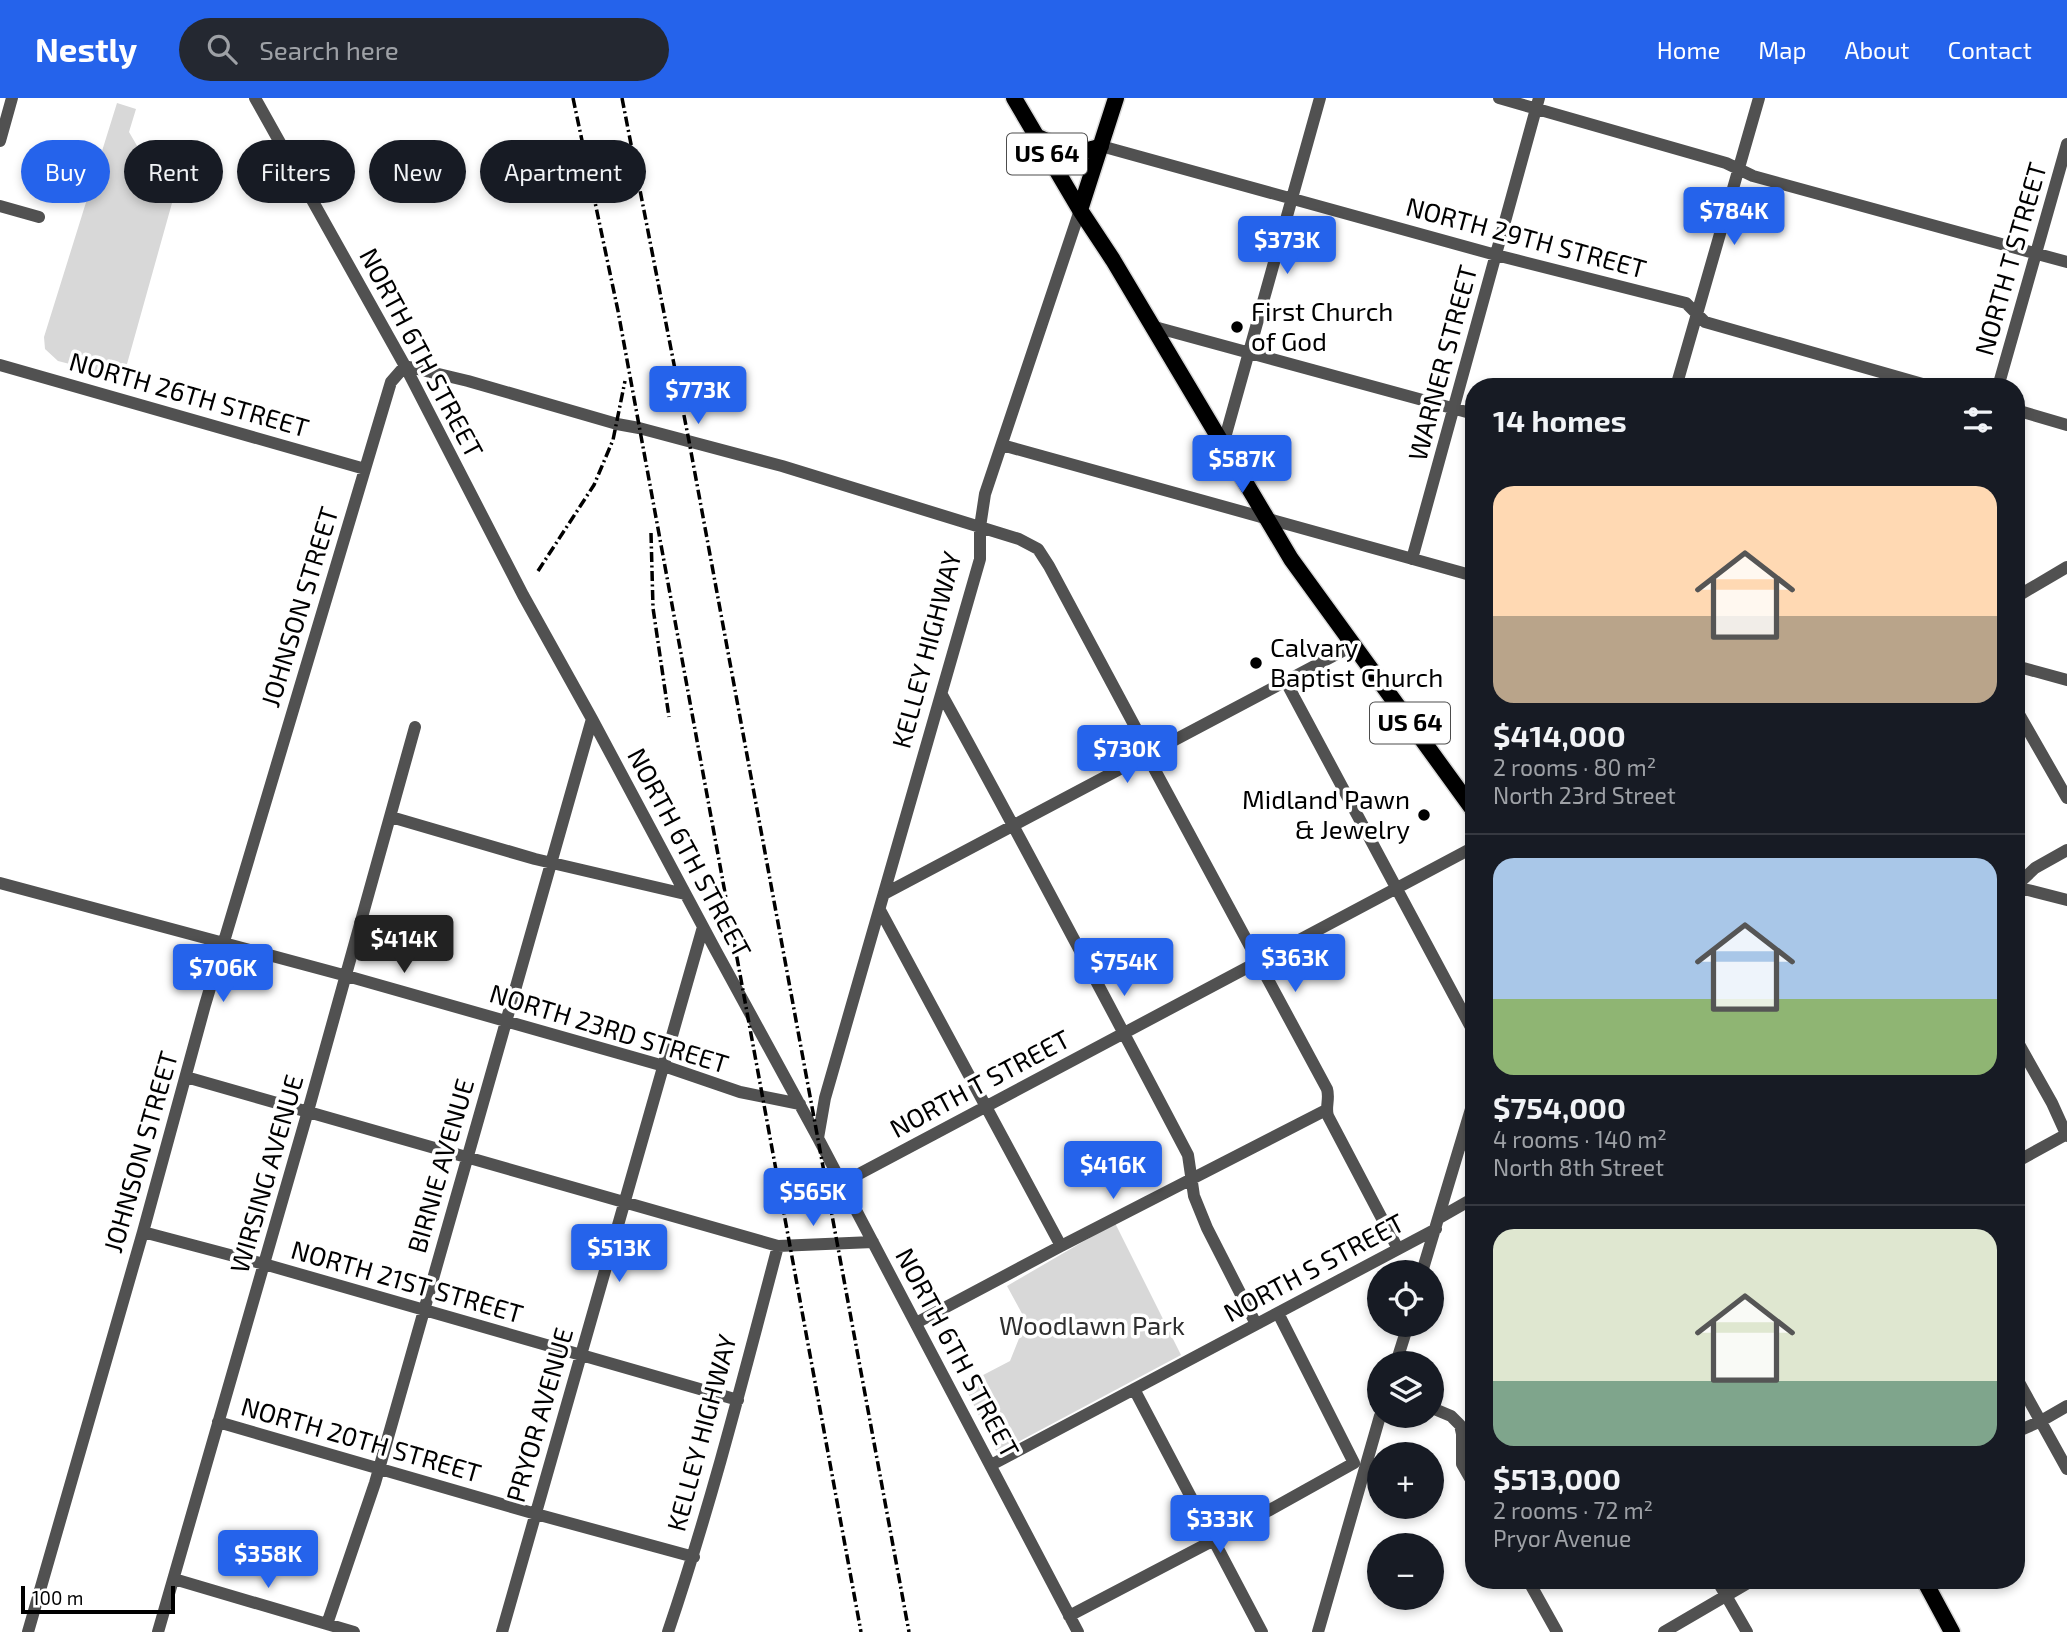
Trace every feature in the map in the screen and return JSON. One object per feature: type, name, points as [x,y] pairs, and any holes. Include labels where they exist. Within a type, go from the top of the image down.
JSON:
[{"type":"main road","name":"US 64","points":[[1014,98],[1291,559],[1465,799]]},
{"type":"main road","name":"KELLEY HIGHWAY","points":[[1080,210],[1116,98]]},
{"type":"main road","points":[[1036,136],[1073,151],[1086,152],[1101,146]]},
{"type":"main road","points":[[1929,1589],[1952,1632]]},
{"type":"street","points":[[0,141],[12,98]]},
{"type":"street","name":"NORTH 6TH STREET","points":[[255,98],[405,366],[523,595],[800,1104],[1078,1632]]},
{"type":"street","points":[[1223,445],[1320,98]]},
{"type":"street","points":[[1499,98],[1537,103],[1738,167],[1754,176],[2067,262]]},
{"type":"street","points":[[1679,378],[1759,98]]},
{"type":"street","name":"WARNER STREET","points":[[1412,559],[1537,103]]},
{"type":"street","name":"NORTH T STREET","points":[[2001,378],[2067,144]]},
{"type":"street","name":"NORTH 29TH STREET","points":[[1101,146],[1496,255],[1686,303],[1705,322],[1880,378]]},
{"type":"street","points":[[0,206],[39,217]]},
{"type":"street","name":"KELLEY HIGHWAY","points":[[818,1138],[825,1098],[980,559],[979,527],[985,494],[1080,210]]},
{"type":"street","points":[[1151,326],[1465,411]]},
{"type":"street","name":"NORTH 26TH STREET","points":[[0,365],[365,469]]},
{"type":"street","points":[[405,366],[782,466],[1030,543],[1042,554],[1149,755],[1156,773],[1327,1089],[1329,1096],[1326,1110],[1398,1249]]},
{"type":"street","name":"JOHNSON STREET","points":[[28,1632],[224,943],[365,469],[391,382],[405,366]]},
{"type":"street","points":[[2025,413],[2067,425]]},
{"type":"street","points":[[1002,445],[1465,574]]},
{"type":"street","points":[[2025,592],[2067,567]]},
{"type":"street","points":[[884,894],[1354,645]]},
{"type":"street","points":[[2025,668],[2067,680]]},
{"type":"street","points":[[1286,682],[1465,1016]]},
{"type":"street","points":[[942,695],[1188,1156],[1194,1196],[1207,1228],[1256,1324]]},
{"type":"street","name":"BIRNIE AVENUE","points":[[327,1624],[379,1468],[592,719]]},
{"type":"street","points":[[2025,725],[2067,798]]},
{"type":"street","name":"WIRSING AVENUE","points":[[158,1632],[415,727]]},
{"type":"street","points":[[391,817],[551,862],[685,894]]},
{"type":"street","points":[[2025,879],[2035,868],[2067,850]]},
{"type":"street","name":"NORTH T STREET","points":[[842,1183],[1465,852]]},
{"type":"street","name":"NORTH 23RD STREET","points":[[0,883],[506,1021],[664,1066],[740,1092],[800,1104]]},
{"type":"street","points":[[2025,890],[2067,900]]},
{"type":"street","points":[[880,910],[1061,1246]]},
{"type":"street","name":"PRYOR AVENUE","points":[[502,1632],[703,927]]},
{"type":"street","points":[[2025,1055],[2067,1135],[2025,1157]]},
{"type":"street","points":[[186,1077],[784,1246],[873,1242]]},
{"type":"street","points":[[916,1323],[1326,1110]]},
{"type":"street","points":[[1426,1260],[1465,1129]]},
{"type":"street","name":"NORTH S STREET","points":[[991,1465],[1398,1249],[1465,1204]]},
{"type":"street","name":"NORTH 21ST STREET","points":[[143,1232],[738,1400]]},
{"type":"street","name":"KELLEY HIGHWAY","points":[[668,1632],[694,1557],[784,1246]]},
{"type":"street","points":[[1278,1313],[1360,1464]]},
{"type":"street","points":[[1134,1389],[1262,1632]]},
{"type":"street","points":[[2025,1394],[2067,1469]]},
{"type":"street","points":[[2025,1428],[2067,1406]]},
{"type":"street","points":[[1444,1413],[1460,1425],[1462,1464],[1465,1466]]},
{"type":"street","name":"NORTH 20TH STREET","points":[[218,1422],[694,1557]]},
{"type":"street","points":[[1318,1632],[1360,1464],[1375,1428]]},
{"type":"street","points":[[1069,1616],[1360,1464]]},
{"type":"street","points":[[174,1579],[354,1632]]},
{"type":"street","points":[[1533,1589],[1557,1632]]},
{"type":"street","points":[[1722,1589],[1747,1632]]},
{"type":"street","points":[[1664,1632],[1738,1589]]},
{"type":"green space","points":[[117,103],[136,109],[129,132],[134,140],[124,140],[124,203],[172,203],[127,364],[117,372],[105,373],[58,361],[45,349],[44,337],[86,203],[110,203],[110,140],[105,140]]},
{"type":"green space","name":"Woodlawn Park","points":[[1115,1223],[1181,1355],[997,1453],[964,1385],[1010,1361],[1026,1321],[1007,1286]]},
{"type":"railway","points":[[573,98],[618,311],[861,1632]]},
{"type":"railway","points":[[622,98],[689,441],[909,1632]]},
{"type":"railway","points":[[538,571],[594,485],[613,440],[625,381]]},
{"type":"railway","points":[[651,533],[653,608],[669,717]]},
{"type":"place","name":"First Church of God","points":[[1237,327]]},
{"type":"place","name":"Calvary Baptist Church","points":[[1256,663]]},
{"type":"place","name":"Midland Pawn & Jewelry","points":[[1424,815]]}]
